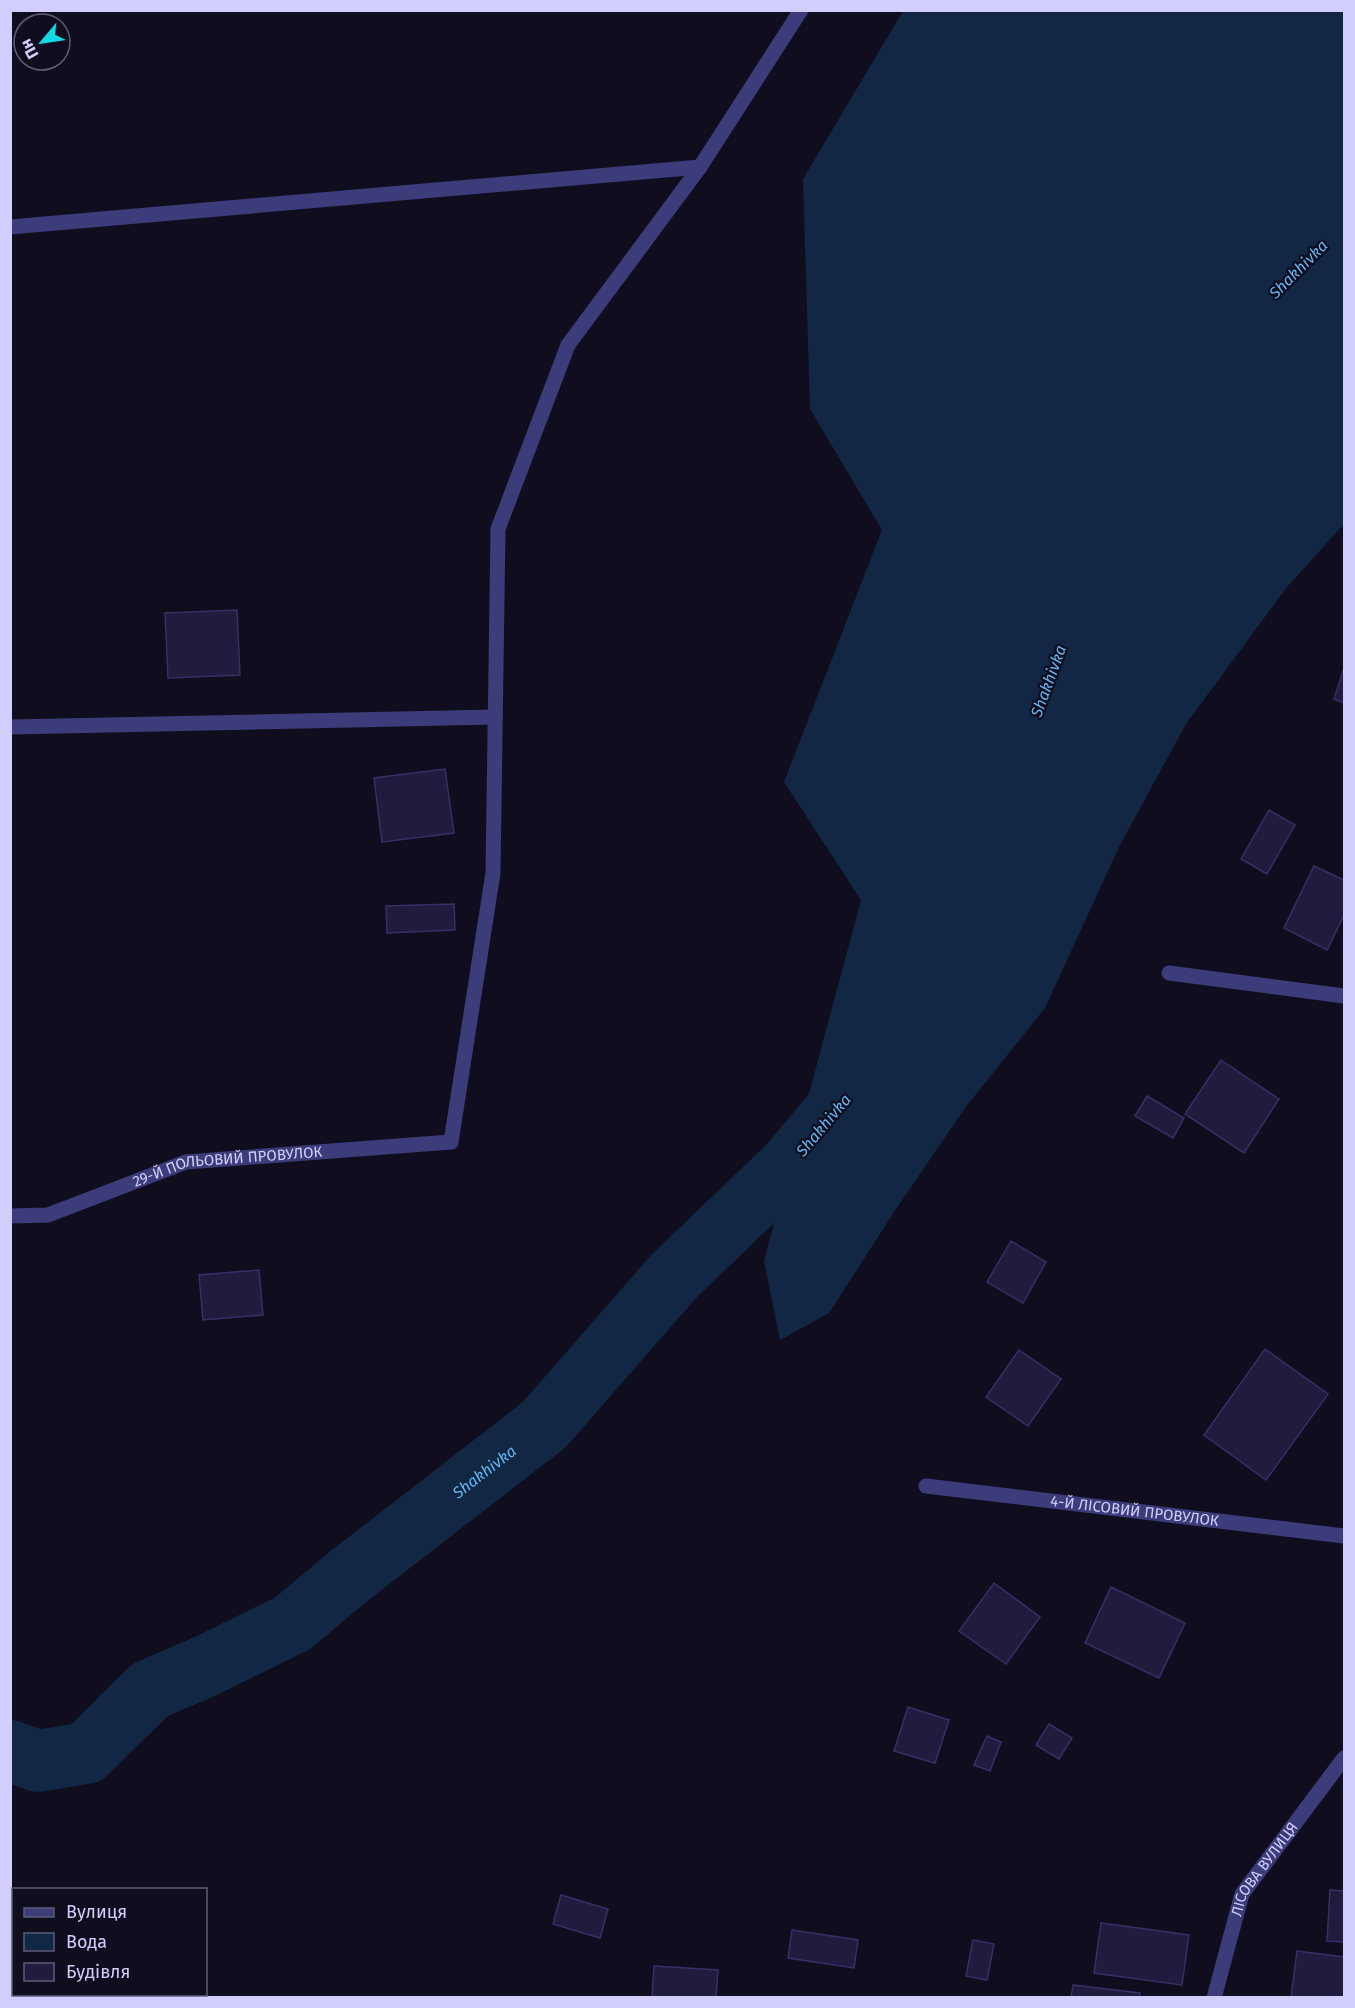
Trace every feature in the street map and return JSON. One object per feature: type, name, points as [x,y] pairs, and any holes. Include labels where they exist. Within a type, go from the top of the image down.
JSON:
[{"type":"street","points":[[10,727],[495,717],[498,529],[568,345],[700,167],[801,10]]},
{"type":"street","points":[[10,227],[700,167]]},
{"type":"street","name":"29-Й ПОЛЬОВИЙ ПРОВУЛОК","points":[[10,1216],[48,1215],[186,1162],[451,1142],[493,873],[495,717]]},
{"type":"street","points":[[1169,973],[1344,996]]},
{"type":"street","name":"4-Й ЛІСОВИЙ ПРОВУЛОК","points":[[926,1486],[1344,1536]]},
{"type":"street","name":"ЛІСОВА ВУЛИЦЯ","points":[[1214,1998],[1242,1894],[1344,1758]]},
{"type":"water","points":[[903,11],[1344,11],[1344,524],[1287,587],[1186,724],[1120,845],[1045,1008],[965,1108],[829,1313],[780,1340],[764,1261],[861,900],[784,782],[882,530],[810,409],[803,179]]},
{"type":"building","points":[[237,610],[240,675],[168,678],[165,613]]},
{"type":"building","points":[[1344,668],[1344,703],[1334,699]]},
{"type":"building","points":[[445,769],[454,833],[382,842],[374,778]]},
{"type":"building","points":[[1269,810],[1295,825],[1267,874],[1241,859]]},
{"type":"building","points":[[1314,866],[1344,880],[1344,915],[1327,950],[1284,928]]},
{"type":"building","points":[[454,904],[455,930],[387,933],[386,906]]},
{"type":"building","points":[[1221,1060],[1279,1099],[1244,1153],[1185,1114]]},
{"type":"building","points":[[1147,1096],[1184,1118],[1173,1138],[1135,1116]]},
{"type":"building","points":[[1011,1241],[1046,1262],[1023,1303],[987,1282]]},
{"type":"building","points":[[259,1270],[263,1315],[203,1320],[199,1275]]},
{"type":"building","points":[[1265,1349],[1328,1394],[1266,1480],[1204,1435]]},
{"type":"building","points":[[1019,1350],[1061,1379],[1028,1426],[986,1397]]},
{"type":"building","points":[[994,1583],[1040,1617],[1006,1664],[959,1631]]},
{"type":"building","points":[[1111,1587],[1185,1623],[1159,1678],[1085,1643]]},
{"type":"building","points":[[908,1707],[949,1720],[935,1763],[894,1751]]},
{"type":"building","points":[[1049,1724],[1072,1738],[1059,1759],[1036,1745]]},
{"type":"building","points":[[987,1736],[1001,1742],[990,1771],[974,1765]]},
{"type":"building","points":[[1330,1890],[1344,1891],[1344,1942],[1327,1941]]},
{"type":"building","points":[[561,1895],[608,1909],[600,1938],[553,1924]]},
{"type":"building","points":[[1101,1923],[1189,1935],[1182,1985],[1094,1973]]},
{"type":"building","points":[[792,1930],[858,1940],[854,1968],[788,1958]]},
{"type":"building","points":[[973,1940],[994,1944],[987,1980],[966,1976]]},
{"type":"building","points":[[1297,1951],[1344,1957],[1344,1998],[1291,1998]]},
{"type":"building","points":[[654,1966],[718,1970],[716,1998],[652,1998]]},
{"type":"building","points":[[1073,1985],[1140,1993],[1139,1998],[1071,1998]]},
{"type":"waterway","name":"Shakhivka","points":[[10,1751],[38,1761],[86,1753],[150,1690],[208,1665],[293,1623],[349,1576],[544,1425],[674,1276],[789,1166],[844,1100]]}]
